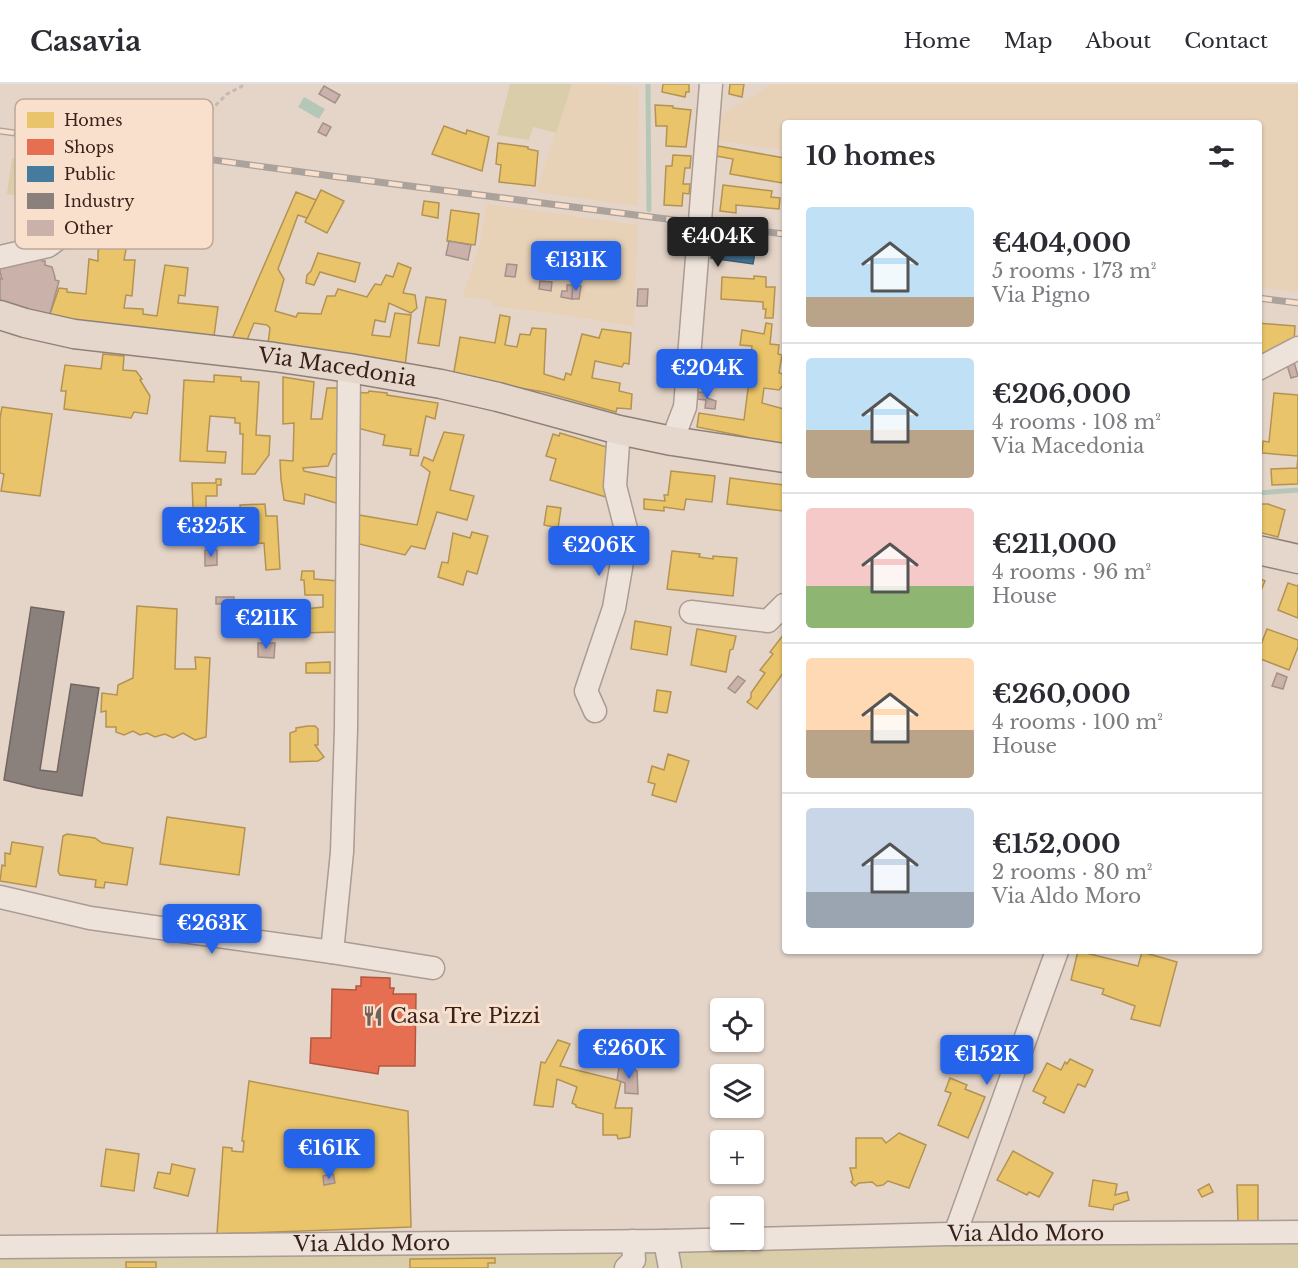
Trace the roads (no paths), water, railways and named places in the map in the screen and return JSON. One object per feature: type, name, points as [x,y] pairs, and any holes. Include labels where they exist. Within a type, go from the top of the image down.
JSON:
[{"type":"main road","name":"Via Macedonia","points":[[0,315],[74,334],[274,357],[441,384],[619,430],[672,441],[782,458]]},
{"type":"main road","points":[[1262,551],[1298,559]]},
{"type":"street","points":[[672,441],[685,407],[711,84]]},
{"type":"street","points":[[0,257],[35,249]]},
{"type":"street","points":[[1262,367],[1298,348]]},
{"type":"street","points":[[332,952],[342,852],[349,368]]},
{"type":"street","points":[[595,711],[586,691],[614,608],[627,533],[615,486],[619,430]]},
{"type":"street","points":[[691,612],[768,621],[782,607]]},
{"type":"street","points":[[0,897],[90,918],[433,968]]},
{"type":"street","points":[[955,1234],[1057,954]]},
{"type":"street","name":"Via Aldo Moro","points":[[764,1239],[955,1234],[1298,1232]]},
{"type":"street","name":"Via Aldo Moro","points":[[0,1246],[710,1240]]},
{"type":"street","points":[[626,1268],[634,1260],[633,1241]]},
{"type":"street","points":[[665,1241],[670,1268]]},
{"type":"waterway","points":[[648,84],[649,210]]},
{"type":"waterway","points":[[1262,493],[1298,490]]},
{"type":"railway","points":[[0,131],[15,133]]},
{"type":"railway","points":[[213,160],[782,234]]},
{"type":"railway","points":[[1262,298],[1298,303]]},
{"type":"place","name":"Casa Tre Pizzi","points":[[373,1016]]}]
